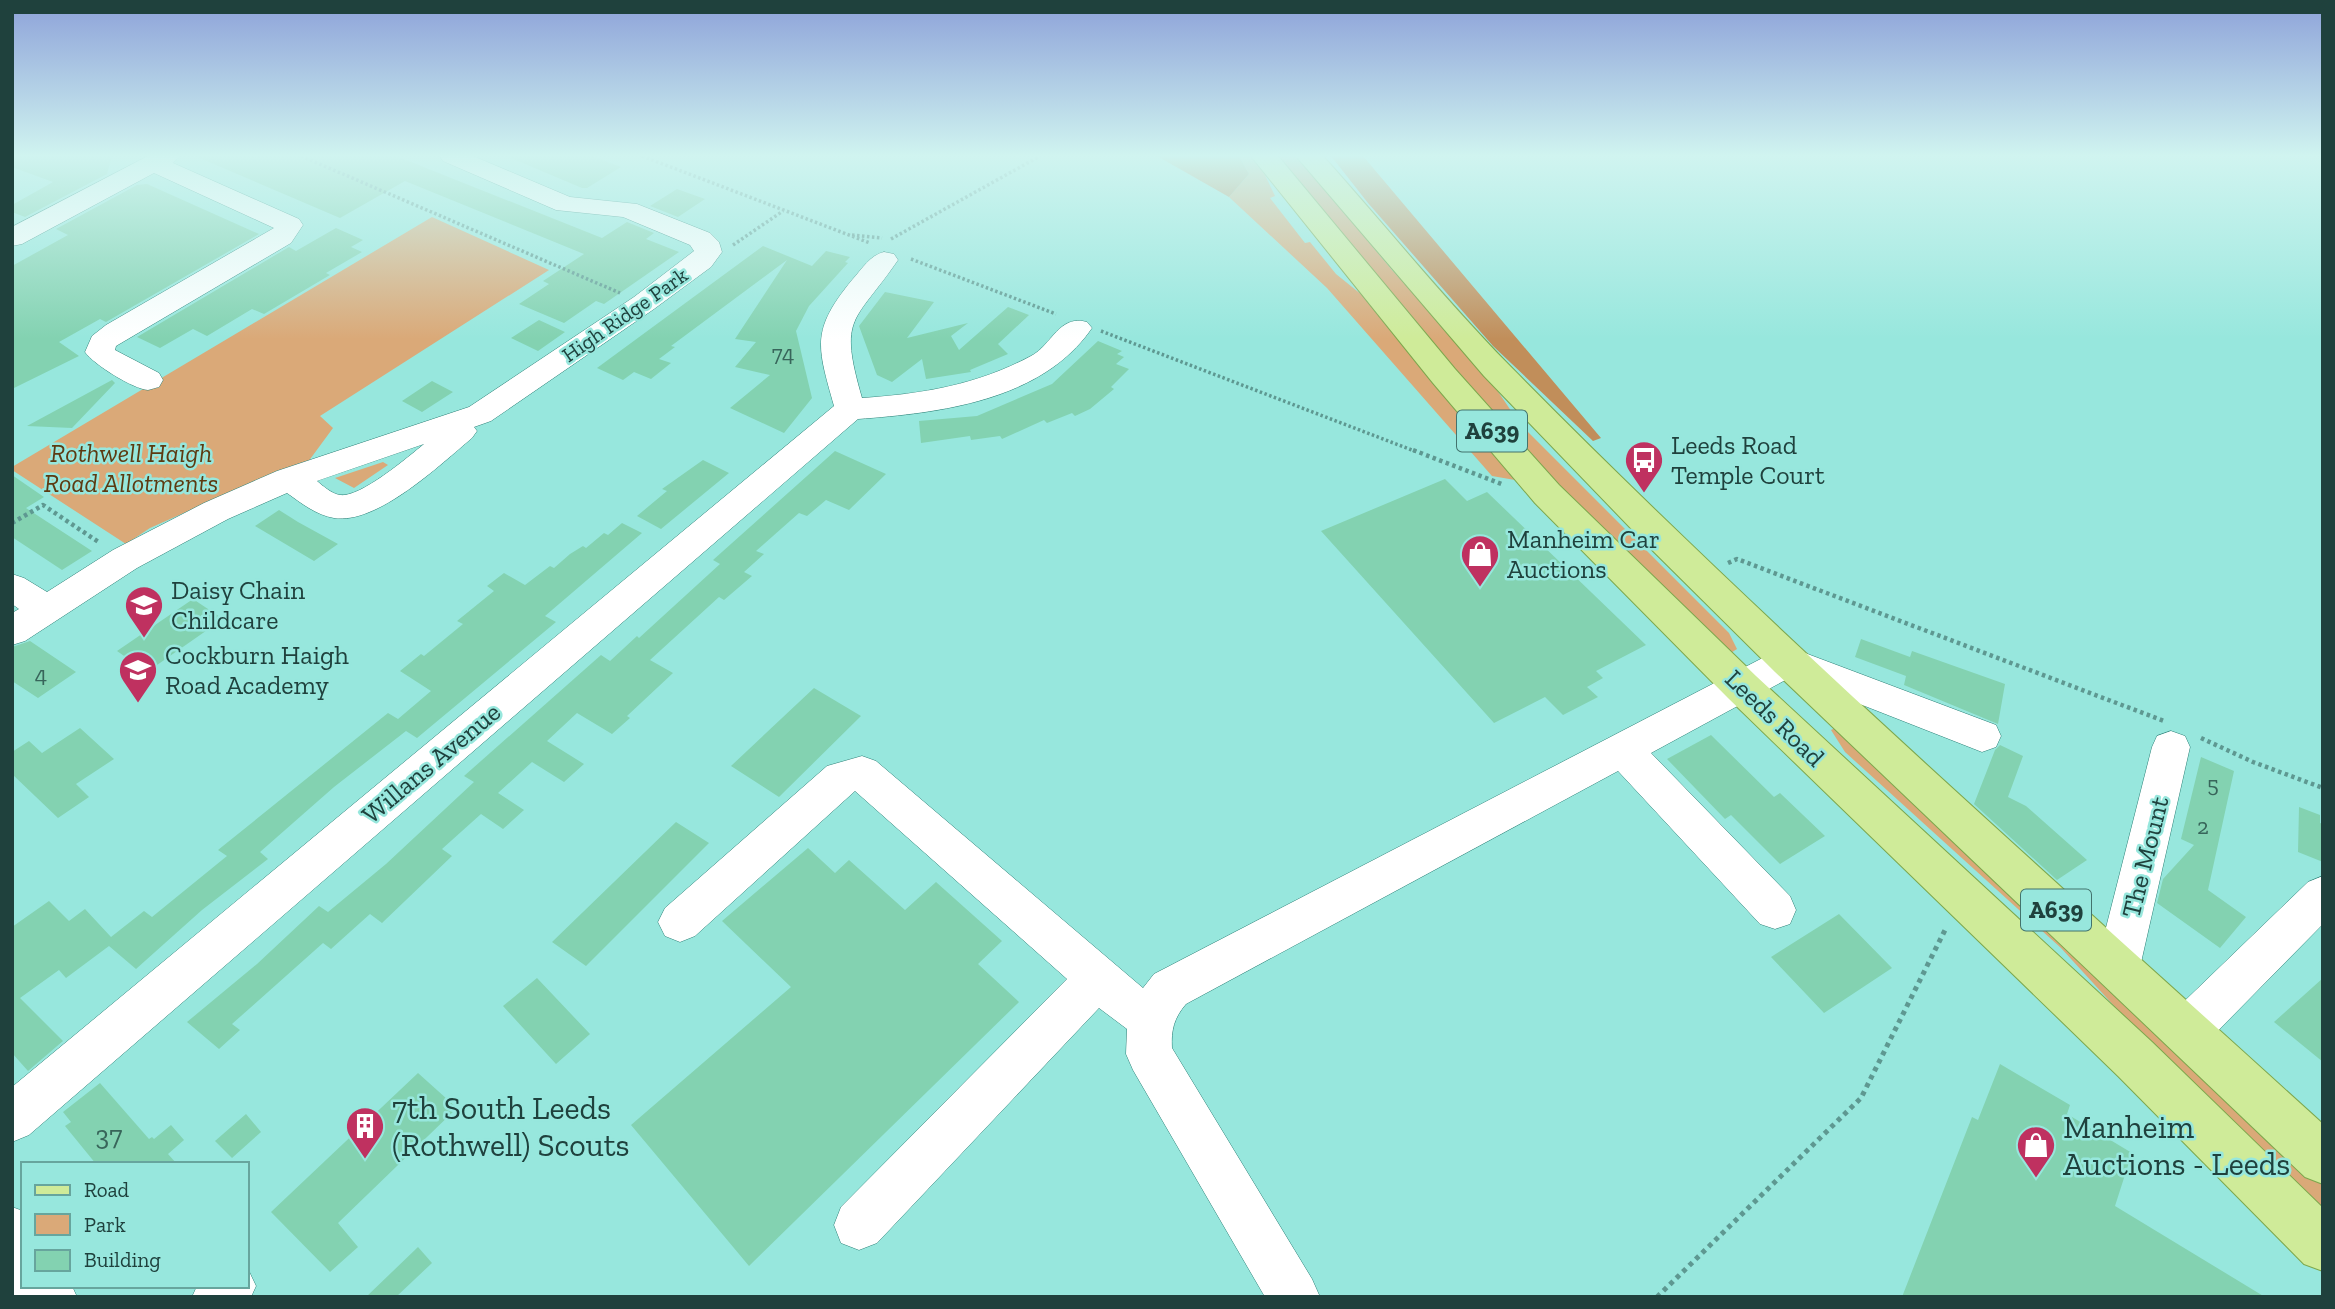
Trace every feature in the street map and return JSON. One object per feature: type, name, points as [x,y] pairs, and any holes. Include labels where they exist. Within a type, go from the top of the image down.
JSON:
[{"type":"main road","name":"Leeds Road","points":[[1314,217],[1444,376],[1547,494],[1742,687],[2135,1059],[2323,1245]]},
{"type":"main road","name":"Leeds Road","points":[[1362,217],[1495,369],[1701,575],[1789,661],[2323,1158]]},
{"type":"street","points":[[12,238],[51,217]]},
{"type":"street","points":[[148,380],[104,356],[100,347],[103,342],[116,331],[281,237],[290,225],[274,217]]},
{"type":"street","name":"High Ridge Park","points":[[289,479],[335,507],[346,507],[367,499],[426,458],[480,415],[644,303],[701,261],[708,252],[708,247],[700,239],[644,217]]},
{"type":"street","points":[[884,260],[848,306],[836,327],[838,368],[850,409],[910,405],[967,394],[1045,361],[1058,337]]},
{"type":"street","name":"Willans Avenue","points":[[12,1118],[850,409]]},
{"type":"street","name":"High Ridge Park","points":[[12,631],[125,559],[216,512],[289,479],[480,415]]},
{"type":"street","points":[[399,441],[426,458]]},
{"type":"street","points":[[12,587],[45,608]]},
{"type":"street","points":[[1294,1297],[1149,1054],[1147,1042],[1151,1018],[1162,997],[1170,989],[1789,661],[1982,736]]},
{"type":"street","name":"The Mount","points":[[2118,967],[2180,736]]},
{"type":"street","points":[[1623,750],[1775,910]]},
{"type":"street","points":[[680,922],[841,778],[862,773],[1132,1008],[1151,1018]]},
{"type":"street","points":[[2186,1031],[2323,895]]},
{"type":"street","points":[[859,1225],[1098,978]]},
{"type":"path","points":[[444,217],[644,303]]},
{"type":"path","points":[[708,252],[736,244],[775,217]]},
{"type":"path","points":[[845,234],[892,239],[931,217]]},
{"type":"path","points":[[12,523],[43,505],[125,559]]},
{"type":"path","points":[[1701,575],[1737,559],[2180,736],[2323,788]]},
{"type":"path","points":[[1657,1297],[1861,1098],[1962,896]]},
{"type":"green space","name":"Rothwell Haigh Road Allotments","points":[[432,217],[549,270],[320,416],[333,428],[308,462],[258,480],[150,528],[126,544],[12,470],[12,467]]},
{"type":"green space","points":[[1251,217],[1285,217],[1305,243],[1310,242],[1336,274],[1362,295],[1515,480],[1492,476],[1327,288]]},
{"type":"green space","points":[[1327,217],[1348,217],[1484,371],[1520,424],[1729,633],[1737,649],[1726,656],[1592,524],[1425,339]]},
{"type":"green space","points":[[383,462],[388,465],[354,488],[335,478]]},
{"type":"green space","points":[[1839,726],[2323,1184],[2323,1216],[2181,1079],[2061,948],[1845,752],[1831,730]]},
{"type":"shaded area","points":[[1380,217],[1415,217],[1601,438],[1593,441],[1493,346]]},
{"type":"building","points":[[78,217],[221,217],[259,234],[106,322],[100,319],[59,342],[79,356],[12,389],[12,266],[68,235],[56,229]]},
{"type":"building","points":[[493,217],[549,217],[602,238],[627,222],[654,233],[646,239],[679,252],[604,304],[596,301],[564,323],[519,304],[549,284],[543,281],[584,254]]},
{"type":"building","points":[[336,228],[363,240],[351,247],[362,252],[326,273],[330,275],[264,314],[252,309],[207,336],[193,329],[160,348],[137,337],[289,247],[296,251]]},
{"type":"building","points":[[763,246],[812,266],[826,251],[850,257],[845,262],[848,263],[809,306],[796,331],[812,398],[784,433],[730,408],[770,375],[735,367],[756,342],[735,339],[787,260],[671,346],[675,347],[659,359],[671,363],[651,379],[634,372],[623,380],[597,368]]},
{"type":"building","points":[[885,292],[934,302],[907,338],[968,323],[951,336],[959,350],[1008,307],[1029,315],[998,344],[1008,354],[970,370],[971,372],[926,379],[922,359],[892,382],[877,375],[859,326]]},
{"type":"building","points":[[539,320],[565,332],[538,351],[511,338]]},
{"type":"building","points":[[1098,341],[1122,351],[1117,354],[1124,357],[1116,364],[1129,369],[1111,387],[1114,389],[1090,409],[1047,423],[1044,420],[1002,439],[1000,436],[971,440],[970,436],[921,443],[919,421],[977,416],[1052,384]]},
{"type":"building","points":[[112,380],[115,383],[72,428],[27,426]]},
{"type":"building","points":[[432,381],[453,392],[422,412],[402,401]]},
{"type":"building","points":[[835,451],[886,474],[849,510],[826,500],[807,516],[799,513],[756,551],[764,554],[744,572],[752,576],[724,600],[719,597],[650,660],[673,673],[627,716],[630,718],[612,734],[577,713],[547,741],[584,764],[564,782],[532,762],[498,793],[524,810],[503,829],[481,814],[442,849],[452,856],[382,923],[370,914],[331,949],[323,943],[232,1024],[240,1030],[219,1049],[187,1022],[257,964],[319,906],[328,912],[386,864],[474,782],[464,776],[601,655],[610,661],[637,636],[639,638],[720,564],[713,560]]},
{"type":"building","points":[[703,460],[729,473],[661,529],[637,516],[667,491],[662,489]]},
{"type":"building","points":[[12,475],[44,497],[26,508],[92,551],[62,570],[12,537]]},
{"type":"building","name":"Manheim Car Auctions","points":[[1445,479],[1467,501],[1487,492],[1646,645],[1596,671],[1603,678],[1587,687],[1598,697],[1563,715],[1545,697],[1494,723],[1321,531]]},
{"type":"building","points":[[279,510],[338,544],[314,561],[255,526]]},
{"type":"building","points":[[622,523],[642,533],[545,616],[556,622],[417,738],[406,731],[334,787],[260,852],[268,859],[202,910],[136,969],[109,946],[66,978],[59,970],[20,998],[63,1041],[28,1071],[12,1053],[12,927],[49,901],[69,921],[85,909],[111,937],[144,911],[152,917],[227,856],[218,850],[388,713],[398,719],[431,691],[400,671],[421,654],[424,656],[463,624],[457,621],[494,591],[487,586],[504,573],[525,585],[550,566],[554,568],[570,554],[583,546],[586,548],[604,533],[608,535]]},
{"type":"building","points":[[193,599],[223,619],[147,672],[117,651]]},
{"type":"building","points":[[1861,639],[1910,657],[1912,651],[2005,684],[1998,724],[1904,685],[1906,676],[1855,657]]},
{"type":"building","points":[[30,641],[76,672],[38,698],[12,681],[12,647]]},
{"type":"building","points":[[814,688],[861,716],[779,797],[731,766]]},
{"type":"building","points":[[80,728],[114,759],[76,784],[89,797],[58,818],[12,774],[12,752],[29,741],[42,753]]},
{"type":"building","points":[[1711,735],[1774,797],[1780,793],[1825,836],[1780,864],[1731,815],[1725,819],[1667,759]]},
{"type":"building","points":[[2000,745],[2023,756],[2008,797],[2026,806],[2087,860],[2057,880],[1974,804],[1995,750]]},
{"type":"building","points":[[2201,757],[2234,771],[2208,890],[2246,917],[2220,948],[2157,903],[2163,879],[2194,845],[2181,839]]},
{"type":"building","points":[[2299,807],[2320,815],[2320,823],[2323,824],[2323,862],[2298,852]]},
{"type":"building","points":[[676,822],[709,843],[586,966],[552,942]]},
{"type":"building","points":[[808,848],[835,873],[849,860],[905,910],[936,882],[1002,941],[978,964],[1019,1002],[749,1266],[631,1125],[791,987],[722,921]]},
{"type":"building","points":[[1839,914],[1892,968],[1824,1013],[1771,957]]},
{"type":"building","points":[[537,978],[590,1034],[556,1064],[503,1006]]},
{"type":"building","points":[[2323,978],[2323,1062],[2274,1022]]},
{"type":"building","name":"Manheim Auctions - Leeds","points":[[2000,1064],[2070,1105],[2067,1114],[2132,1153],[2115,1206],[2265,1297],[1902,1297],[1972,1117],[1978,1120]]},
{"type":"building","name":"7th South Leeds (Rothwell) Scouts","points":[[418,1073],[457,1108],[338,1223],[358,1247],[330,1272],[271,1212]]},
{"type":"building","points":[[100,1083],[149,1139],[154,1139],[171,1125],[184,1140],[168,1154],[175,1162],[94,1162],[65,1126],[71,1122],[63,1112]]},
{"type":"building","points":[[246,1114],[261,1132],[232,1158],[215,1141]]},
{"type":"building","points":[[418,1247],[432,1263],[396,1297],[366,1297]]},
{"type":"place","name":"Leeds Road Temple Court","points":[[1644,494]]},
{"type":"place","name":"Manheim Car Auctions","points":[[1480,588]]},
{"type":"place","name":"Daisy Chain Childcare","points":[[144,639]]},
{"type":"place","name":"Cockburn Haigh Road Academy","points":[[138,704]]},
{"type":"place","name":"7th South Leeds (Rothwell) Scouts","points":[[365,1160]]},
{"type":"place","name":"Manheim Auctions - Leeds","points":[[2036,1179]]}]
